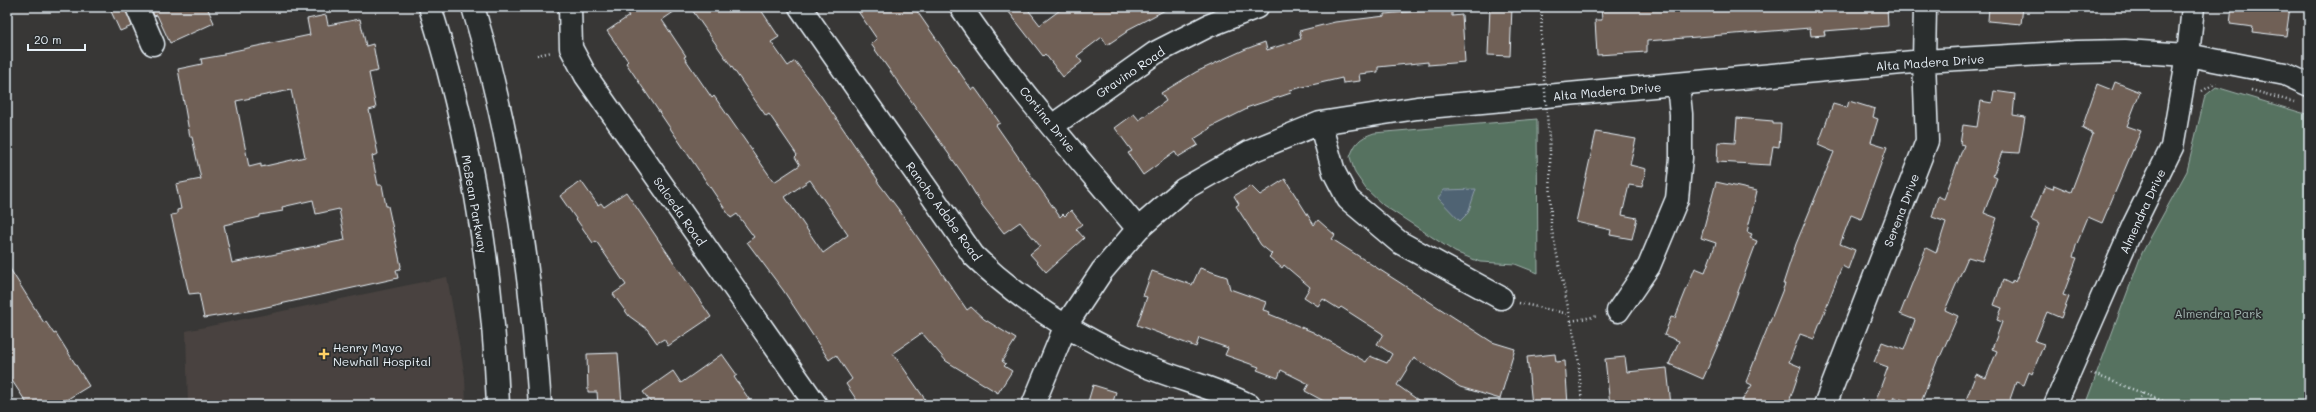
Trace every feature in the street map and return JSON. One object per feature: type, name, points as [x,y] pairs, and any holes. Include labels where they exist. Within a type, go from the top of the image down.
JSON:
[{"type":"street","points":[[137,7],[153,44]]},
{"type":"street","name":"McBean Parkway","points":[[430,7],[460,118],[478,215],[489,288],[498,405]]},
{"type":"street","points":[[473,7],[500,109],[518,201],[534,316],[540,405]]},
{"type":"street","name":"Salceda Road","points":[[570,7],[571,48],[586,76],[814,404]]},
{"type":"street","name":"Rancho Adobe Road","points":[[800,7],[973,255],[996,277],[1042,312],[1127,358],[1230,395],[1249,405]]},
{"type":"street","name":"Cortina Drive","points":[[961,7],[976,30],[1052,126],[1138,229]]},
{"type":"street","name":"Gravino Road","points":[[1052,126],[1156,53],[1208,26],[1257,7]]},
{"type":"street","name":"Serena Drive","points":[[1825,405],[1927,141],[1924,62],[1925,7]]},
{"type":"street","name":"Almendra Drive","points":[[2056,405],[2134,224],[2172,147],[2188,55],[2193,7]]},
{"type":"street","name":"Alta Madera Drive","points":[[1033,405],[1066,326],[1102,271],[1138,229],[1184,189],[1249,152],[1320,123],[1417,108],[1924,62],[2077,52],[2125,51],[2188,55],[2285,74],[2309,85]]},
{"type":"street","points":[[1618,311],[1649,266],[1676,199],[1681,151],[1682,114],[1678,85]]},
{"type":"street","points":[[1320,123],[1334,172],[1348,199],[1399,242],[1501,298]]},
{"type":"path","points":[[1542,7],[1541,44],[1550,150],[1551,226],[1578,355],[1582,405]]},
{"type":"path","points":[[2201,98],[2203,90],[2215,82],[2222,84]]},
{"type":"path","points":[[2250,90],[2298,103]]},
{"type":"path","points":[[1501,298],[1569,314]]},
{"type":"path","points":[[1571,321],[1618,311]]},
{"type":"path","points":[[2088,371],[2173,405]]},
{"type":"path","points":[[2137,405],[2142,393]]},
{"type":"shaded area","name":"Henry Mayo Newhall Hospital","points":[[447,277],[465,377],[466,405],[188,405],[186,331]]},
{"type":"green space","name":"Almendra Park","points":[[2216,87],[2309,115],[2309,405],[2085,405],[2142,253],[2187,171],[2205,96]]},
{"type":"green space","points":[[1537,119],[1538,273],[1515,264],[1480,262],[1455,252],[1383,205],[1366,189],[1355,173],[1350,157],[1354,148],[1361,139],[1374,133]]},
{"type":"water","points":[[1476,189],[1468,213],[1460,221],[1438,198],[1444,190]]},
{"type":"building","points":[[109,7],[125,7],[132,26],[120,31]]},
{"type":"building","points":[[151,7],[207,7],[214,23],[170,43],[157,15],[154,16]]},
{"type":"building","points":[[623,7],[681,7],[662,20],[686,56],[684,57],[712,98],[714,96],[774,182],[800,165],[795,157],[797,155],[769,114],[766,116],[690,7],[759,7],[779,37],[771,42],[788,66],[795,61],[821,96],[878,180],[877,181],[899,210],[967,310],[971,307],[984,319],[1016,339],[1002,361],[1006,364],[1004,366],[1012,371],[998,393],[946,361],[922,333],[893,353],[929,405],[860,405],[846,384],[852,379],[836,355],[829,360],[783,290],[747,242],[754,237],[737,214],[731,218],[626,63],[628,61],[607,31],[629,16]],"holes":[[[810,180],[848,235],[823,253],[785,197]]]},
{"type":"building","points":[[855,7],[914,7],[972,90],[975,88],[1000,123],[996,125],[1060,217],[1063,214],[1065,216],[1071,210],[1082,224],[1076,229],[1084,238],[1046,272],[1030,254],[1040,246],[1020,222],[1004,233],[982,205],[965,177],[871,44],[877,39]]},
{"type":"building","points":[[1005,7],[1026,7],[1040,25],[1064,7],[1171,7],[1127,30],[1128,31],[1107,45],[1102,37],[1077,56],[1082,62],[1063,77],[1045,54],[1043,56]]},
{"type":"building","points":[[1490,7],[1512,7],[1510,56],[1488,55]]},
{"type":"building","points":[[1601,7],[1887,7],[1888,26],[1824,31],[1825,35],[1811,36],[1810,28],[1647,41],[1647,52],[1597,55],[1595,20],[1602,20]]},
{"type":"building","points":[[1989,7],[2023,7],[2021,24],[1988,21]]},
{"type":"building","points":[[2232,7],[2290,7],[2286,36],[2252,32],[2253,27],[2230,24]]},
{"type":"building","points":[[1452,8],[1452,16],[1462,15],[1465,62],[1428,65],[1428,62],[1378,67],[1378,72],[1359,74],[1360,81],[1343,83],[1342,78],[1290,90],[1291,93],[1246,108],[1247,109],[1209,128],[1210,129],[1194,139],[1198,145],[1178,157],[1175,152],[1143,175],[1128,153],[1132,151],[1115,128],[1134,114],[1139,120],[1166,101],[1161,93],[1196,72],[1265,42],[1267,50],[1301,39],[1299,31],[1335,22],[1385,16],[1385,14]]},
{"type":"building","points":[[326,15],[328,25],[360,19],[366,46],[373,44],[378,71],[369,73],[376,108],[369,110],[378,154],[372,156],[378,185],[382,185],[386,206],[388,206],[401,266],[400,269],[396,270],[398,278],[253,310],[204,318],[199,293],[189,294],[171,215],[177,214],[177,210],[181,209],[176,184],[201,179],[192,137],[190,137],[178,69],[202,64],[201,59],[224,55],[224,53],[310,35],[307,19]],"holes":[[[291,90],[305,157],[261,167],[261,164],[249,167],[236,101]],[[313,200],[316,214],[339,209],[345,240],[232,263],[224,225],[260,217],[260,215],[283,211],[282,207]]]},
{"type":"building","points":[[2115,82],[2140,92],[2127,126],[2141,131],[2102,223],[2088,217],[2073,257],[2077,258],[2063,295],[2069,297],[2061,318],[2047,312],[2035,341],[2044,344],[2032,374],[2029,372],[2024,385],[2016,382],[2008,405],[1964,405],[1976,374],[1986,378],[1997,351],[1992,349],[2002,322],[1997,320],[2002,308],[1994,305],[2003,280],[2011,284],[2013,280],[2015,282],[2039,224],[2031,220],[2045,186],[2053,189],[2054,185],[2071,192],[2093,134],[2082,128],[2097,84],[2112,90]]},
{"type":"building","points":[[1994,91],[2015,94],[2013,115],[2025,117],[2019,153],[2002,152],[1993,176],[1997,178],[1984,213],[1997,218],[1982,261],[1968,257],[1945,310],[1958,316],[1940,357],[1939,356],[1920,405],[1894,397],[1890,405],[1874,405],[1888,367],[1874,362],[1882,342],[1904,350],[1915,320],[1900,314],[1926,248],[1936,253],[1946,222],[1932,217],[1938,196],[1944,199],[1964,145],[1960,144],[1963,125],[1977,127],[1981,101],[1992,103]]},
{"type":"building","points":[[1849,101],[1875,109],[1873,117],[1878,119],[1871,142],[1887,147],[1861,219],[1851,215],[1840,244],[1855,250],[1848,269],[1842,266],[1814,339],[1800,334],[1789,362],[1801,367],[1788,405],[1739,405],[1752,385],[1746,382],[1785,284],[1783,284],[1796,244],[1834,152],[1818,145],[1833,104],[1847,108]]},
{"type":"building","points":[[1737,118],[1773,121],[1773,124],[1781,124],[1779,147],[1773,146],[1770,165],[1717,162],[1718,142],[1735,143]]},
{"type":"building","points":[[1596,132],[1636,139],[1630,165],[1646,169],[1642,187],[1629,185],[1622,215],[1637,218],[1632,239],[1610,235],[1611,230],[1576,222]]},
{"type":"building","points":[[1285,179],[1314,225],[1318,220],[1335,235],[1332,239],[1492,342],[1515,349],[1500,399],[1460,387],[1414,358],[1397,385],[1425,405],[1331,405],[1305,391],[1309,384],[1281,370],[1278,378],[1257,370],[1259,367],[1225,355],[1228,348],[1199,338],[1196,347],[1137,325],[1147,297],[1143,296],[1152,271],[1192,285],[1200,268],[1227,277],[1230,289],[1266,302],[1263,310],[1270,312],[1269,314],[1313,332],[1366,362],[1370,356],[1387,363],[1392,354],[1377,344],[1383,334],[1341,307],[1339,309],[1323,299],[1318,306],[1304,297],[1310,287],[1284,265],[1282,268],[1269,257],[1272,254],[1261,245],[1236,206],[1239,204],[1234,196],[1251,186],[1260,195]]},
{"type":"building","points":[[581,181],[598,205],[601,203],[604,207],[626,192],[711,317],[668,346],[664,339],[657,343],[647,329],[629,316],[613,294],[626,285],[596,241],[593,243],[560,196]]},
{"type":"building","points":[[1716,182],[1757,191],[1747,232],[1752,234],[1750,238],[1757,241],[1720,340],[1703,379],[1669,364],[1679,341],[1664,335],[1671,317],[1675,318],[1695,268],[1705,272],[1716,243],[1701,238]]},
{"type":"building","points":[[7,264],[44,323],[46,322],[54,334],[56,333],[89,386],[58,405],[28,405],[7,373]]},
{"type":"building","points":[[618,353],[622,404],[598,405],[597,392],[588,392],[587,354]]},
{"type":"building","points":[[722,354],[737,375],[734,377],[753,405],[653,405],[643,392],[673,371],[681,383]]},
{"type":"building","points":[[1555,354],[1556,362],[1565,361],[1568,405],[1532,405],[1527,357]]},
{"type":"building","points":[[1625,357],[1627,372],[1667,368],[1671,405],[1610,405],[1605,359]]},
{"type":"building","points":[[1093,385],[1116,392],[1112,405],[1087,405]]},
{"type":"place","name":"Henry Mayo Newhall Hospital","points":[[324,354]]}]
